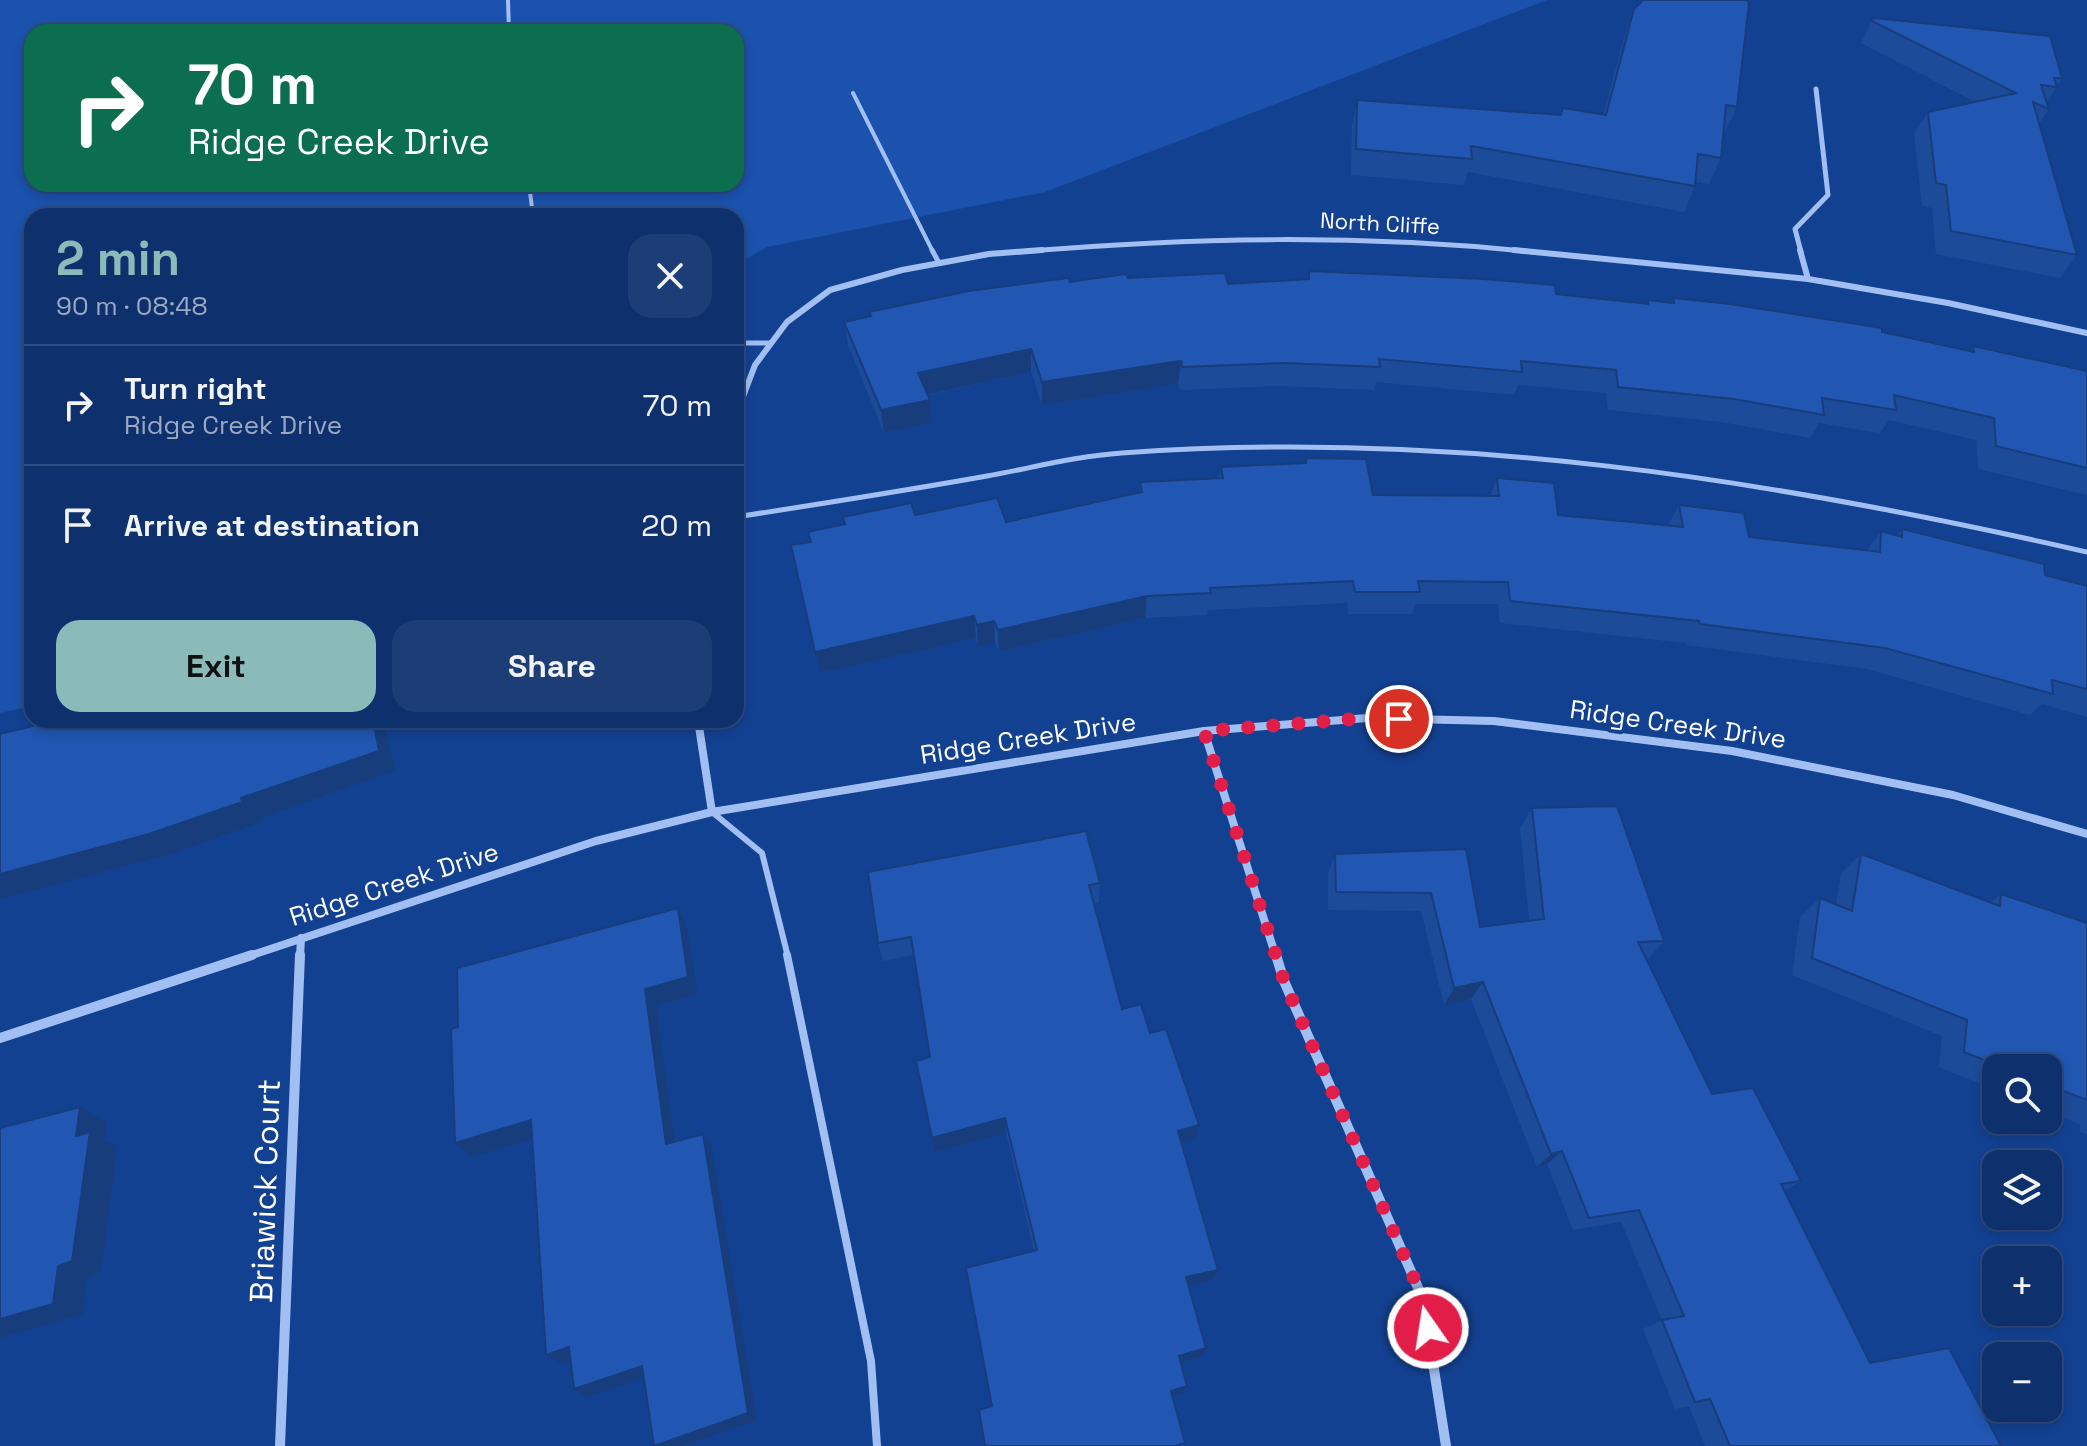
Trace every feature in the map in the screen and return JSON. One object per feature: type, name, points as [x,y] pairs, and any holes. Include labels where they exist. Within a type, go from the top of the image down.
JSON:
[{"type":"street","points":[[1808,279],[1795,229],[1828,195],[1816,89]]},
{"type":"street","name":"North Cliffe","points":[[744,394],[755,365],[787,322],[830,290],[989,254],[1131,242],[1290,237],[1479,246],[1808,279],[1948,303],[2087,333]]},
{"type":"street","name":"Ridge Creek Drive","points":[[0,1038],[596,841],[712,812],[1204,731],[1367,718],[1494,721],[1732,751],[1953,795],[2087,834]]},
{"type":"street","points":[[699,728],[712,812]]},
{"type":"street","points":[[1204,731],[1284,981],[1423,1299],[1446,1446]]},
{"type":"street","name":"Briawick Court","points":[[280,1446],[301,938]]},
{"type":"lane","points":[[508,0],[509,24]]},
{"type":"lane","points":[[853,93],[939,263]]},
{"type":"lane","points":[[744,343],[771,343]]},
{"type":"lane","points":[[744,516],[1117,453],[1230,445],[1454,448],[1714,476],[2087,552]]},
{"type":"lane","points":[[712,812],[762,853],[776,900],[871,1361],[877,1446]]},
{"type":"shaded area","points":[[0,0],[1547,0],[1045,192],[767,247],[744,260],[744,208],[24,208],[24,708],[0,713]]},
{"type":"building","points":[[1643,0],[1747,0],[1749,3],[1737,107],[1726,105],[1721,158],[1698,154],[1695,186],[1471,146],[1472,159],[1356,149],[1357,100],[1561,115],[1563,108],[1606,115],[1634,9]]},
{"type":"building","points":[[1873,18],[2050,36],[2062,78],[2054,78],[2057,87],[2041,85],[2049,109],[2033,102],[2077,255],[1951,231],[1946,185],[1936,183],[1928,112],[2016,93],[1872,21]]},
{"type":"building","points":[[1309,271],[1555,285],[1556,294],[1648,304],[1648,300],[1674,303],[1673,298],[1730,304],[1882,328],[1882,332],[1974,352],[1973,346],[2087,371],[2087,468],[1996,446],[1994,418],[1894,395],[1896,410],[1822,398],[1824,415],[1734,399],[1618,387],[1616,370],[1521,361],[1522,372],[1379,359],[1380,367],[1285,363],[1182,367],[1181,361],[1042,382],[1031,349],[918,373],[930,400],[881,410],[844,322],[871,316],[869,312],[969,291],[1068,278],[1070,282],[1126,274],[1128,278],[1225,273],[1228,284],[1309,279]]},
{"type":"building","points":[[1306,458],[1366,459],[1373,495],[1499,496],[1497,478],[1554,483],[1558,515],[1683,527],[1679,505],[1744,513],[1749,537],[1880,552],[1881,531],[1902,537],[1902,529],[2044,564],[2045,575],[2087,586],[2087,689],[2052,680],[2053,694],[1885,648],[1700,624],[1699,621],[1510,601],[1508,582],[1418,581],[1420,592],[1355,592],[1353,581],[1210,588],[1211,593],[1147,596],[998,630],[994,621],[977,625],[974,616],[815,652],[791,545],[811,542],[808,532],[845,524],[843,517],[911,503],[915,515],[997,498],[1006,522],[1142,492],[1140,482],[1223,478],[1221,467],[1306,463]]},
{"type":"building","points":[[24,728],[375,728],[379,751],[241,798],[242,802],[149,834],[0,874],[0,734]]},
{"type":"building","points":[[1617,806],[1664,941],[1638,942],[1712,1094],[1753,1088],[1801,1181],[1781,1184],[1870,1363],[1949,1348],[1982,1410],[1982,1422],[1988,1422],[2001,1446],[1730,1446],[1710,1399],[1695,1402],[1662,1320],[1684,1316],[1639,1210],[1589,1218],[1562,1151],[1551,1154],[1483,982],[1454,988],[1431,893],[1336,892],[1335,854],[1466,849],[1480,927],[1544,919],[1532,808]]},
{"type":"building","points":[[1086,831],[1100,883],[1089,885],[1122,1009],[1141,1004],[1150,1033],[1166,1029],[1199,1125],[1178,1131],[1218,1270],[1186,1277],[1206,1348],[1179,1356],[1187,1386],[1171,1391],[1185,1443],[1175,1446],[985,1446],[979,1410],[992,1406],[966,1268],[1037,1250],[1005,1118],[932,1138],[916,1061],[930,1057],[911,937],[878,943],[868,872]]},
{"type":"building","points":[[1861,854],[2000,906],[2001,894],[2087,923],[2087,1100],[2062,1090],[2062,1054],[1982,1054],[1982,1059],[1964,1052],[1967,1020],[1812,958],[1820,898],[1852,911]]},
{"type":"building","points":[[678,908],[688,977],[645,989],[666,1144],[703,1134],[748,1413],[654,1446],[642,1366],[574,1389],[569,1347],[546,1355],[531,1120],[455,1143],[451,1029],[458,1027],[457,968]]},
{"type":"building","points":[[80,1107],[76,1136],[90,1132],[72,1261],[58,1266],[53,1304],[0,1319],[0,1128]]},
{"type":"route","points":[[1399,719],[1367,718],[1204,731],[1284,981],[1423,1299],[1428,1328]]}]
